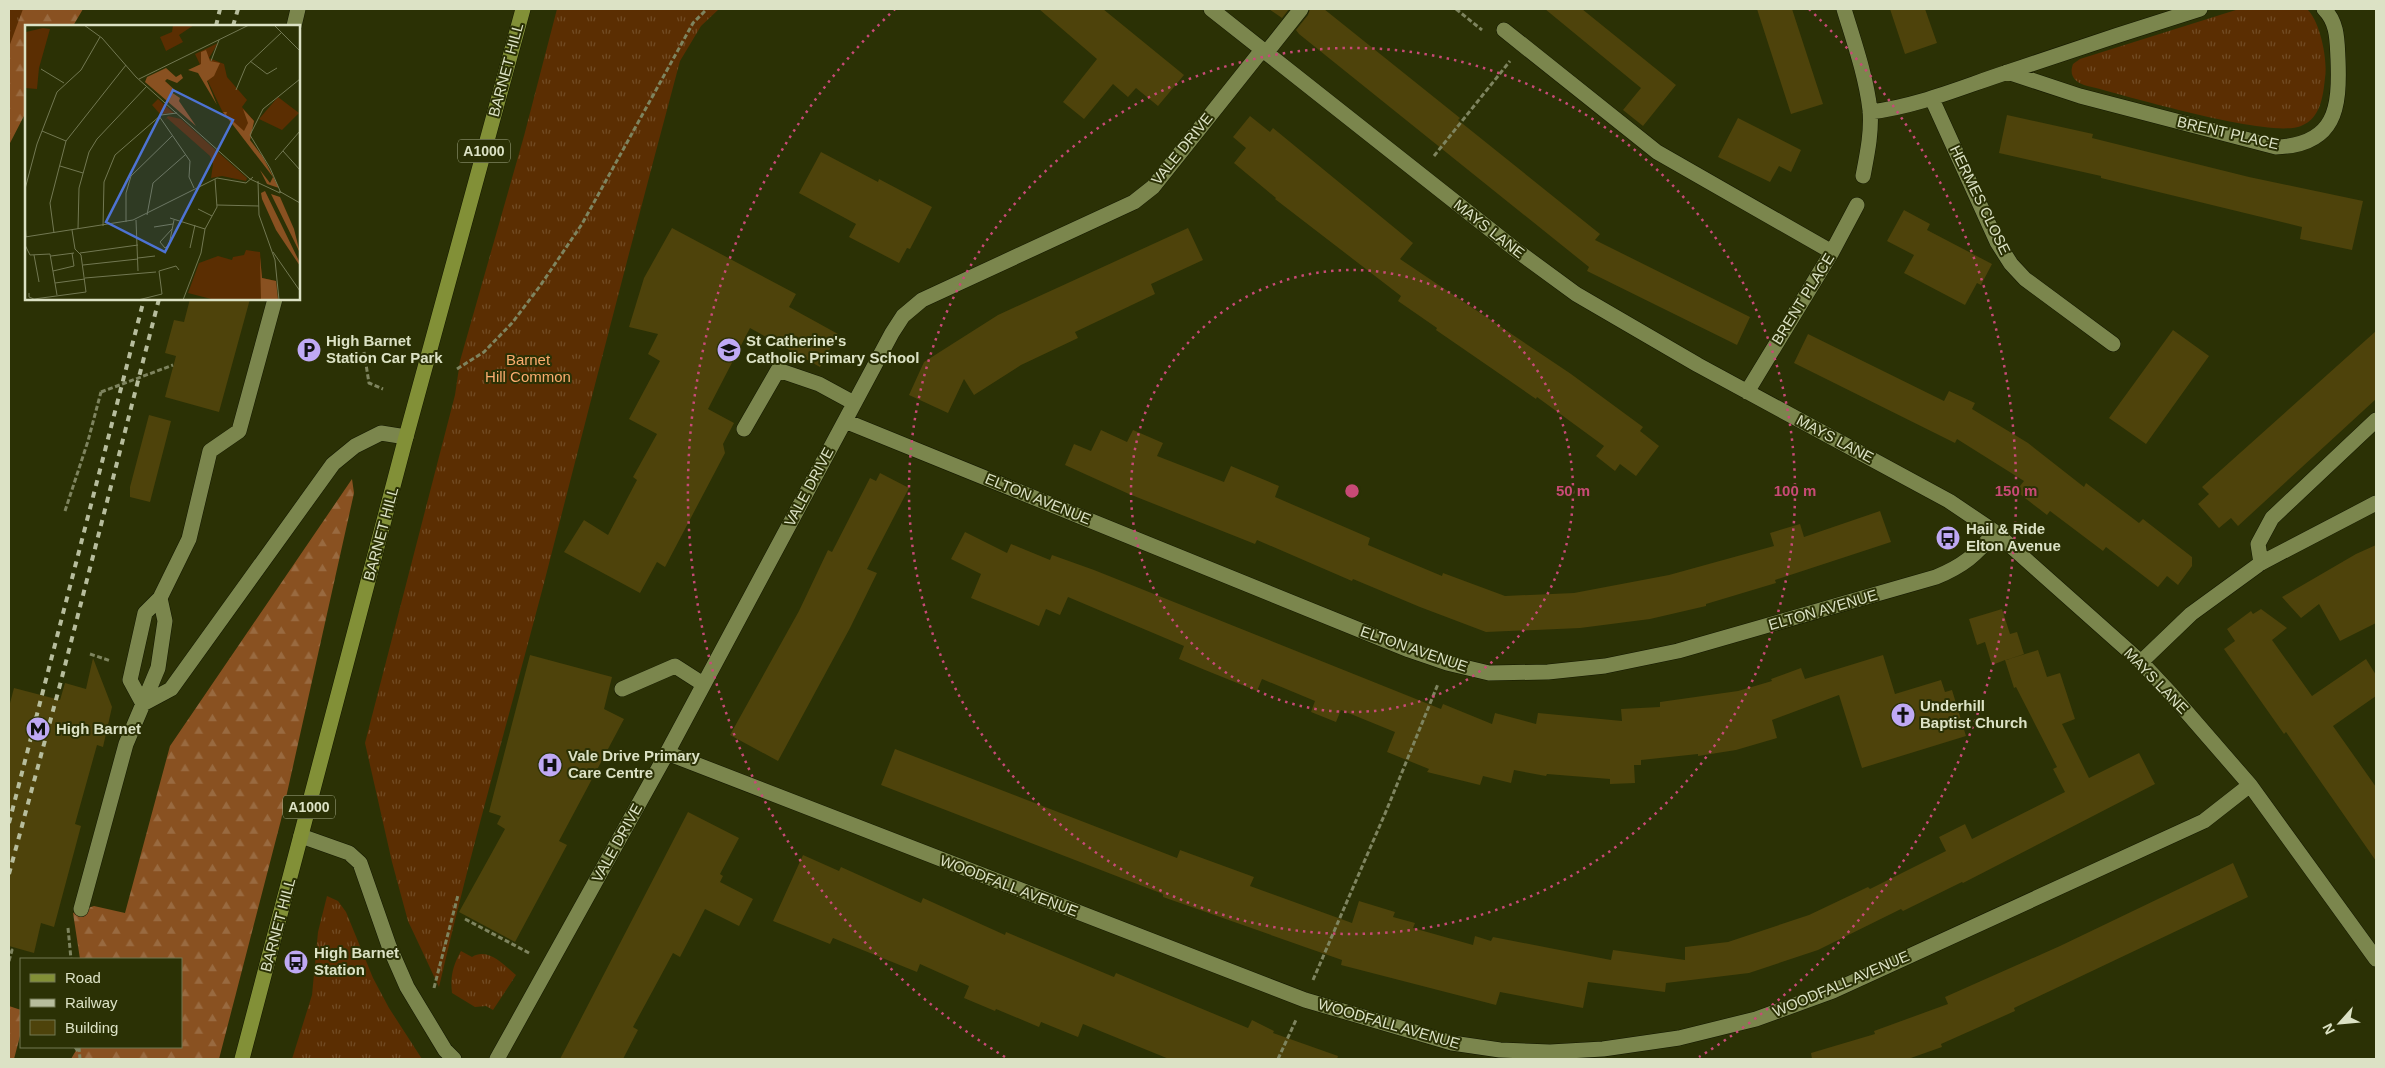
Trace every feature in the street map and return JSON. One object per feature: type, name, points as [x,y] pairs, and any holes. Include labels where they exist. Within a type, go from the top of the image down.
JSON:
[{"type":"main road","name":"BARNET HILL","points":[[242,1059],[406,438],[523,9]]},
{"type":"street","points":[[294,25],[298,9]]},
{"type":"street","name":"VALE DRIVE","points":[[497,1059],[667,753],[854,403],[903,316],[922,300],[1134,202],[1153,187],[1264,51],[1301,9]]},
{"type":"street","points":[[1844,9],[1861,68],[1870,112],[1869,145],[1863,176]]},
{"type":"street","points":[[1870,112],[1899,108],[1932,99],[2007,72],[2200,9]]},
{"type":"street","name":"BRENT PLACE","points":[[2007,72],[2080,96],[2276,147],[2289,146],[2317,137],[2326,128],[2338,105],[2337,32],[2329,14],[2324,9]]},
{"type":"street","name":"MAYS LANE","points":[[1219,11],[1264,51],[1516,250],[1576,294],[1747,392],[1949,501],[1995,532],[2141,662],[2250,785],[2376,958]]},
{"type":"street","points":[[1504,30],[1658,152],[1832,252]]},
{"type":"street","name":"HERMES CLOSE","points":[[1932,99],[1997,242],[2011,264],[2025,279],[2113,344]]},
{"type":"street","name":"BRENT PLACE","points":[[1747,392],[1832,252],[1857,205]]},
{"type":"street","points":[[143,704],[130,680],[145,613],[160,598],[189,539],[210,451],[239,431],[275,300]]},
{"type":"street","points":[[744,429],[778,370],[819,384],[854,403]]},
{"type":"street","points":[[2261,563],[2258,544],[2272,518],[2376,420]]},
{"type":"street","name":"ELTON AVENUE","points":[[845,421],[1409,650],[1447,663],[1489,673],[1548,672],[1605,666],[1678,651],[1936,577],[1964,564],[1978,552],[1995,532]]},
{"type":"street","points":[[143,704],[172,690],[334,464],[355,446],[381,434],[406,438]]},
{"type":"street","points":[[2141,662],[2191,614],[2261,563],[2376,503]]},
{"type":"street","points":[[81,909],[126,744],[158,668],[165,621],[160,598]]},
{"type":"street","points":[[622,688],[675,666],[703,684]]},
{"type":"street","name":"WOODFALL AVENUE","points":[[667,753],[1305,1000],[1452,1043],[1500,1050],[1550,1052],[1603,1049],[1678,1038],[1756,1019],[1833,991],[2204,821],[2250,785]]},
{"type":"street","points":[[301,836],[349,853],[360,863],[389,946],[407,987],[445,1050],[454,1059]]},
{"type":"path","points":[[457,369],[484,352],[512,323],[540,286],[582,224],[662,83],[693,23],[707,9]]},
{"type":"path","points":[[1456,9],[1485,32]]},
{"type":"path","points":[[1420,174],[1514,55]]},
{"type":"path","points":[[364,352],[369,383],[383,389]]},
{"type":"path","points":[[65,511],[88,441],[101,392],[173,365]]},
{"type":"path","points":[[90,654],[117,662]]},
{"type":"path","points":[[1278,1059],[1387,809],[1447,663]]},
{"type":"path","points":[[433,991],[458,895]]},
{"type":"path","points":[[465,919],[534,955]]},
{"type":"path","points":[[9,961],[12,950],[10,949]]},
{"type":"green space","points":[[9,9],[42,9],[25,25],[9,127]]},
{"type":"green space","points":[[23,9],[83,9],[74,25],[25,25],[25,114],[9,145],[9,47]]},
{"type":"green space","name":"Barnet Hill Common","points":[[557,9],[719,9],[701,26],[680,61],[476,837],[439,987],[408,921],[392,862],[365,743],[455,395],[460,361],[524,136]]},
{"type":"green space","points":[[2239,9],[2307,9],[2316,22],[2322,41],[2326,70],[2323,92],[2317,112],[2313,118],[2301,126],[2284,128],[2259,126],[2196,114],[2084,85],[2078,82],[2072,74],[2073,64],[2080,59]]},
{"type":"green space","points":[[352,479],[354,493],[281,820],[219,1059],[71,1059],[77,1048],[182,1048],[182,958],[80,958],[73,913],[94,906],[125,913],[170,746]]},
{"type":"green space","points":[[327,896],[338,901],[346,912],[373,978],[389,1008],[422,1059],[292,1059],[312,995],[318,932]]},
{"type":"green space","points":[[461,951],[472,957],[484,954],[496,958],[516,975],[493,1010],[486,1006],[475,1007],[452,993],[453,971]]},
{"type":"green space","points":[[9,1006],[20,1010],[20,1036],[14,1059],[9,1059]]},
{"type":"building","points":[[1039,9],[1103,9],[1184,75],[1158,106],[1136,88],[1128,97],[1113,84],[1084,119],[1063,102],[1097,59]]},
{"type":"building","points":[[1269,9],[1289,9],[1282,18]]},
{"type":"building","points":[[1310,9],[1324,9],[1460,118],[1458,120],[1600,234],[1595,240],[1750,317],[1737,345],[1587,271],[1589,267],[1299,34],[1296,30],[1308,15]]},
{"type":"building","points":[[1545,9],[1582,9],[1676,85],[1643,126],[1623,110],[1641,88]]},
{"type":"building","points":[[1757,9],[1792,9],[1823,104],[1791,114]]},
{"type":"building","points":[[1890,9],[1925,9],[1937,43],[1905,54]]},
{"type":"building","points":[[2007,115],[2093,134],[2092,138],[2249,177],[2363,201],[2352,250],[2300,239],[2302,227],[2101,178],[2101,176],[1999,153]]},
{"type":"building","points":[[1250,116],[1270,132],[1273,128],[1413,243],[1400,259],[1571,374],[1643,427],[1640,431],[1659,446],[1636,476],[1620,464],[1615,471],[1596,456],[1604,446],[1537,397],[1536,399],[1436,330],[1437,328],[1398,301],[1401,296],[1275,199],[1234,163],[1246,148],[1233,137]]},
{"type":"building","points":[[1738,118],[1801,150],[1791,172],[1779,166],[1770,182],[1718,157]]},
{"type":"building","points":[[821,152],[878,182],[879,179],[932,207],[910,249],[907,248],[899,263],[849,237],[856,224],[799,193]]},
{"type":"building","points":[[1904,210],[1930,224],[1927,230],[1992,264],[1981,285],[1977,283],[1965,305],[1904,273],[1914,255],[1887,241]]},
{"type":"building","points":[[672,228],[796,294],[789,307],[838,334],[820,367],[750,328],[708,409],[734,423],[723,444],[725,453],[665,567],[657,562],[640,593],[564,552],[584,520],[608,535],[637,480],[633,477],[657,434],[629,419],[660,361],[648,354],[658,334],[629,327],[644,278]]},
{"type":"building","points":[[1188,228],[1203,260],[1151,284],[1155,294],[1075,332],[1078,338],[1021,365],[974,395],[964,379],[948,413],[909,395],[924,362],[998,315]]},
{"type":"building","points":[[190,300],[250,300],[219,412],[165,397],[176,356],[165,353],[174,320],[184,322]]},
{"type":"building","points":[[2173,330],[2209,356],[2146,444],[2109,418]]},
{"type":"building","points":[[2376,331],[2376,399],[2238,526],[2231,518],[2219,528],[2198,504],[2209,494],[2202,487]]},
{"type":"building","points":[[1808,334],[1944,401],[1949,391],[1975,403],[1972,409],[2028,443],[2084,487],[2086,483],[2139,523],[2143,519],[2192,557],[2192,566],[2178,585],[2167,576],[2158,587],[2106,547],[2103,551],[2050,511],[2047,515],[2016,491],[2024,481],[1957,439],[1955,443],[1794,363]]},
{"type":"building","points":[[149,415],[171,421],[150,502],[130,497],[130,487]]},
{"type":"building","points":[[1101,430],[1127,442],[1133,430],[1163,443],[1157,456],[1224,482],[1231,466],[1279,486],[1275,497],[1370,538],[1368,545],[1442,576],[1443,573],[1505,596],[1574,593],[1669,575],[1774,546],[1770,533],[1800,524],[1804,537],[1880,511],[1891,542],[1775,580],[1776,583],[1706,604],[1706,606],[1650,619],[1580,628],[1486,632],[1353,579],[1352,581],[1257,540],[1255,544],[1129,494],[1065,465],[1074,444],[1091,451]]},
{"type":"building","points":[[880,473],[909,488],[867,569],[877,573],[850,628],[778,761],[730,735],[799,611],[828,550],[832,552],[870,478],[876,481]]},
{"type":"building","points":[[965,532],[1007,553],[1011,544],[1050,560],[1052,555],[1094,570],[1441,709],[1443,704],[1492,724],[1495,713],[1536,724],[1538,713],[1622,721],[1621,709],[1660,707],[1660,702],[1738,691],[1772,681],[1771,679],[1801,668],[1805,679],[1883,655],[1895,694],[1941,680],[1945,692],[1952,690],[1966,736],[1862,768],[1839,695],[1772,720],[1777,738],[1736,750],[1698,756],[1698,754],[1641,760],[1641,765],[1634,765],[1635,783],[1610,784],[1610,779],[1547,774],[1546,776],[1514,770],[1511,783],[1483,776],[1480,785],[1427,772],[1429,769],[1387,752],[1395,732],[1341,710],[1336,722],[1311,712],[1315,701],[1262,679],[1257,691],[1205,670],[1179,659],[1184,646],[1068,597],[1060,615],[1046,609],[1039,626],[971,598],[981,574],[951,559]]},
{"type":"building","points":[[2376,545],[2376,623],[2340,641],[2319,604],[2301,618],[2282,597],[2356,554]]},
{"type":"building","points":[[2002,609],[2010,634],[2017,632],[2024,654],[2006,660],[2038,650],[2047,677],[2060,673],[2075,719],[2062,724],[2089,778],[2139,753],[2155,784],[1963,883],[1903,911],[1901,909],[1818,950],[1749,973],[1666,983],[1665,992],[1588,982],[1583,1008],[1500,992],[1496,1005],[1341,965],[1342,960],[1163,897],[1163,894],[881,785],[895,749],[1177,858],[1180,850],[1254,877],[1250,886],[1352,923],[1359,901],[1395,912],[1393,917],[1415,923],[1413,928],[1473,945],[1475,936],[1491,941],[1493,937],[1611,960],[1613,950],[1685,960],[1685,947],[1728,942],[1809,915],[1868,887],[1870,889],[1946,851],[1939,837],[1965,824],[1972,839],[2065,792],[2053,769],[2057,767],[2016,687],[2014,688],[2005,660],[1992,665],[1985,642],[1977,645],[1969,619]]},
{"type":"building","points":[[2261,609],[2287,628],[2272,640],[2312,696],[2366,659],[2376,675],[2376,696],[2333,726],[2376,787],[2376,861],[2286,732],[2284,734],[2224,649],[2235,641],[2227,629],[2251,611],[2253,614]]},
{"type":"building","name":"Vale Drive Primary Care Centre","points":[[530,655],[612,677],[604,709],[624,719],[559,841],[567,845],[515,942],[459,912],[505,829],[497,824],[501,816],[489,812]]},
{"type":"building","points":[[93,658],[112,707],[103,747],[97,745],[75,824],[81,826],[54,927],[41,923],[34,953],[9,946],[9,707],[14,688],[60,700],[65,683],[86,689]]},
{"type":"building","points":[[688,812],[739,838],[720,874],[723,876],[720,882],[753,899],[739,926],[705,909],[680,957],[673,953],[633,1027],[638,1030],[623,1059],[560,1059]]},
{"type":"building","points":[[803,855],[839,871],[841,867],[921,903],[923,898],[1005,935],[1006,932],[1114,977],[1116,973],[1248,1028],[1252,1020],[1274,1031],[1273,1033],[1338,1056],[1337,1059],[1169,1059],[1083,1024],[1078,1037],[1041,1022],[1039,1027],[996,1009],[995,1011],[964,998],[969,986],[920,964],[917,972],[833,938],[830,944],[773,921]]},
{"type":"building","points":[[2233,863],[2248,897],[2014,1008],[2015,1011],[1941,1044],[1942,1047],[1908,1059],[1812,1059],[1811,1053],[1875,1034],[1874,1031],[1948,1004],[1945,997],[2060,946]]},
{"type":"railway","points":[[216,25],[220,9]]},
{"type":"railway","points":[[233,25],[238,9]]},
{"type":"railway","points":[[9,823],[144,300]]},
{"type":"railway","points":[[9,874],[61,681],[159,300]]},
{"type":"place","name":"High Barnet Station Car Park","points":[[309,350]]},
{"type":"place","name":"St Catherine's Catholic Primary School","points":[[729,350]]},
{"type":"place","name":"Hail & Ride Elton Avenue","points":[[1948,538]]},
{"type":"place","name":"Underhill Baptist Church","points":[[1903,715]]},
{"type":"place","name":"High Barnet","points":[[38,729]]},
{"type":"place","name":"Vale Drive Primary Care Centre","points":[[550,765]]},
{"type":"place","name":"High Barnet Station","points":[[296,962]]}]
